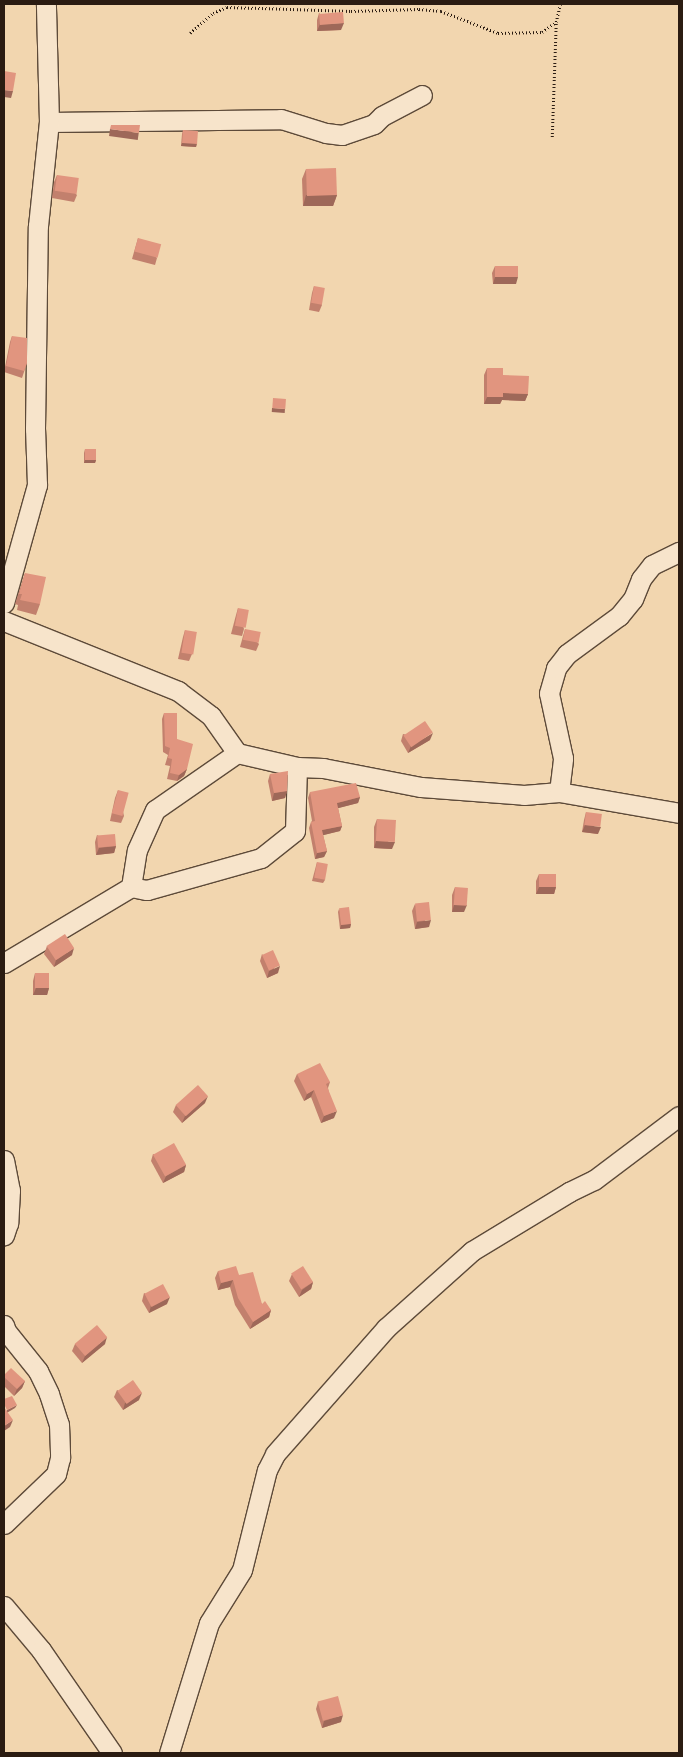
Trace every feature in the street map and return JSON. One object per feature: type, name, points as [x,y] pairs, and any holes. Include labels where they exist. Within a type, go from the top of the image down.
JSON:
[{"type":"street","points":[[4,603],[36,485],[38,226],[49,122],[46,4]]},
{"type":"street","points":[[49,122],[281,120],[326,133],[342,135],[374,124],[382,116],[422,95]]},
{"type":"street","points":[[559,792],[563,758],[550,693],[556,668],[567,654],[619,616],[633,599],[641,579],[652,565],[679,552]]},
{"type":"street","points":[[4,621],[178,690],[211,716],[237,753],[297,767],[323,768],[421,787],[524,795],[559,792],[679,812]]},
{"type":"street","points":[[131,887],[137,850],[155,810],[237,753]]},
{"type":"street","points":[[4,962],[131,887],[146,890],[261,858],[295,831],[297,767]]},
{"type":"street","points":[[169,1753],[208,1623],[242,1570],[267,1470],[275,1454],[386,1328],[472,1251],[570,1192],[594,1180],[679,1116]]},
{"type":"street","points":[[4,1160],[10,1190],[8,1223],[4,1235]]},
{"type":"street","points":[[4,1325],[6,1331],[38,1371],[49,1394],[58,1424],[60,1458],[56,1474],[4,1524]]},
{"type":"street","points":[[4,1606],[41,1650],[112,1753]]},
{"type":"path","points":[[552,136],[556,22],[560,4]]},
{"type":"path","points":[[190,33],[213,13],[227,7],[351,11],[419,9],[441,11],[498,33],[542,32],[556,22]]},
{"type":"building","points":[[343,12],[344,23],[320,25],[319,14]]},
{"type":"building","points":[[4,71],[16,73],[13,91],[4,90]]},
{"type":"building","points":[[111,125],[140,125],[139,133],[110,129]]},
{"type":"building","points":[[183,130],[198,131],[197,144],[182,143]]},
{"type":"building","points":[[336,168],[337,195],[307,196],[306,169]]},
{"type":"building","points":[[57,175],[79,178],[77,194],[55,191]]},
{"type":"building","points":[[138,238],[161,244],[158,258],[134,252]]},
{"type":"building","points":[[495,266],[518,266],[518,277],[495,277]]},
{"type":"building","points":[[314,286],[325,288],[322,305],[311,303]]},
{"type":"building","points":[[12,336],[27,338],[27,363],[24,371],[6,366]]},
{"type":"building","points":[[487,368],[503,368],[503,375],[529,376],[528,394],[503,393],[503,397],[487,397]]},
{"type":"building","points":[[273,398],[286,399],[285,409],[272,408]]},
{"type":"building","points":[[85,449],[96,449],[96,460],[85,460]]},
{"type":"building","points":[[25,573],[46,577],[40,604],[20,600],[22,594],[19,594]]},
{"type":"building","points":[[238,608],[249,610],[246,628],[235,626]]},
{"type":"building","points":[[245,629],[261,632],[259,643],[243,640]]},
{"type":"building","points":[[185,630],[197,632],[193,655],[181,653]]},
{"type":"building","points":[[164,713],[177,713],[177,739],[193,744],[187,769],[179,775],[170,773],[172,759],[168,758],[170,748],[165,746]]},
{"type":"building","points":[[425,721],[433,733],[411,747],[403,736]]},
{"type":"building","points":[[288,771],[287,791],[274,793],[270,774]]},
{"type":"building","points":[[356,783],[360,797],[337,803],[342,826],[322,830],[327,851],[317,853],[311,822],[315,821],[310,792]]},
{"type":"building","points":[[118,790],[129,793],[122,816],[112,813]]},
{"type":"building","points":[[586,812],[602,814],[600,827],[584,825]]},
{"type":"building","points":[[377,819],[396,820],[395,842],[376,841]]},
{"type":"building","points":[[115,834],[116,846],[98,848],[97,836]]},
{"type":"building","points":[[317,862],[328,864],[325,880],[314,878]]},
{"type":"building","points":[[539,874],[556,874],[556,887],[539,887]]},
{"type":"building","points":[[455,887],[468,888],[467,906],[454,905]]},
{"type":"building","points":[[429,902],[431,920],[417,921],[415,903]]},
{"type":"building","points":[[349,907],[351,924],[341,925],[339,908]]},
{"type":"building","points":[[65,934],[74,948],[56,960],[47,946]]},
{"type":"building","points":[[273,950],[280,966],[269,970],[262,955]]},
{"type":"building","points":[[35,973],[49,973],[49,988],[35,988]]},
{"type":"building","points":[[320,1063],[330,1082],[326,1084],[337,1111],[324,1116],[314,1090],[307,1094],[297,1074]]},
{"type":"building","points":[[198,1085],[208,1096],[186,1116],[176,1105]]},
{"type":"building","points":[[174,1143],[186,1165],[165,1177],[153,1155]]},
{"type":"building","points":[[236,1266],[239,1275],[253,1272],[262,1304],[265,1301],[271,1310],[253,1322],[238,1298],[233,1280],[221,1283],[218,1271]]},
{"type":"building","points":[[303,1266],[313,1282],[301,1290],[291,1273]]},
{"type":"building","points":[[163,1284],[170,1297],[152,1307],[144,1294]]},
{"type":"building","points":[[97,1325],[107,1337],[85,1356],[75,1344]]},
{"type":"building","points":[[11,1368],[25,1381],[17,1389],[4,1377]]},
{"type":"building","points":[[133,1380],[142,1393],[127,1404],[117,1391]]},
{"type":"building","points":[[12,1396],[17,1405],[7,1410],[4,1399]]},
{"type":"building","points":[[4,1407],[13,1420],[4,1426]]},
{"type":"building","points":[[338,1696],[343,1715],[323,1721],[318,1701]]}]
